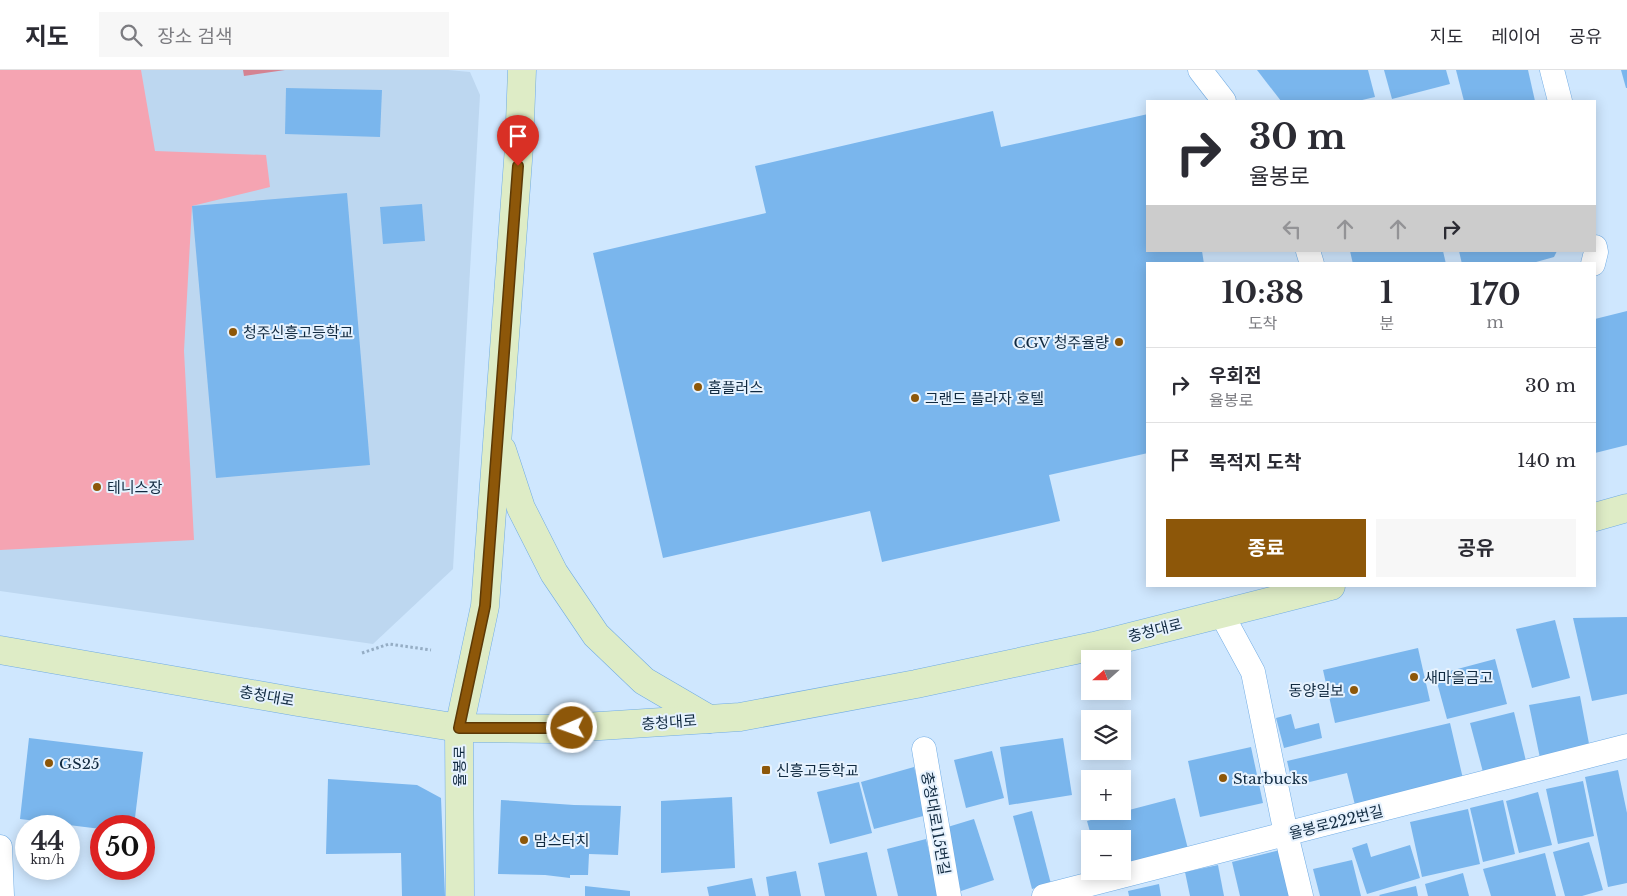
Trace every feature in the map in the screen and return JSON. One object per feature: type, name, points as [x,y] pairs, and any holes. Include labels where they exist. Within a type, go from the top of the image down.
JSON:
[{"type":"main road","name":"율봉로","points":[[460,896],[459,728],[485,606],[519,147],[522,70]]},
{"type":"main road","points":[[498,438],[525,516],[554,573],[596,635],[644,681],[709,719]]},
{"type":"main road","points":[[1596,517],[1627,508]]},
{"type":"main road","name":"충청대로","points":[[0,650],[459,728],[553,729],[740,717],[916,684],[1094,646],[1326,587]]},
{"type":"street","points":[[1200,70],[1223,100]]},
{"type":"street","points":[[1552,70],[1560,100]]},
{"type":"street","points":[[1221,613],[1253,672],[1286,834],[1301,896]]},
{"type":"street","name":"율봉로222번길","points":[[1044,896],[1627,746]]},
{"type":"street","name":"충청대로115번길","points":[[924,749],[949,896]]},
{"type":"street","points":[[0,847],[2,896]]},
{"type":"path","points":[[362,653],[389,644],[431,650]]},
{"type":"shaded area","name":"청주신흥고등학교","points":[[0,70],[448,70],[470,72],[480,95],[453,569],[373,644],[0,591]]},
{"type":"shaded area","points":[[0,70],[141,70],[155,151],[266,155],[270,187],[192,206],[184,351],[194,540],[0,550]]},
{"type":"shaded area","points":[[243,70],[285,70],[244,76]]},
{"type":"building","points":[[1257,70],[1368,70],[1375,97],[1362,100],[1280,100]]},
{"type":"building","points":[[1384,70],[1446,70],[1450,84],[1392,99]]},
{"type":"building","points":[[1456,70],[1528,70],[1535,100],[1464,100]]},
{"type":"building","points":[[1621,70],[1627,70],[1627,88],[1626,88]]},
{"type":"building","points":[[286,88],[382,90],[380,137],[285,134]]},
{"type":"building","points":[[993,111],[1001,147],[1146,114],[1146,252],[1202,252],[1204,262],[1146,262],[1146,453],[1049,475],[1060,521],[882,562],[870,511],[663,558],[593,253],[766,213],[755,166]]},
{"type":"building","points":[[347,193],[370,465],[216,478],[192,206]]},
{"type":"building","points":[[422,204],[425,241],[383,244],[380,207]]},
{"type":"building","points":[[1350,252],[1443,252],[1446,262],[1353,262]]},
{"type":"building","points":[[1459,252],[1556,252],[1554,257],[1536,262],[1462,262]]},
{"type":"building","points":[[1627,311],[1627,445],[1596,453],[1596,319]]},
{"type":"building","points":[[1627,617],[1627,694],[1592,701],[1573,618]]},
{"type":"building","points":[[1555,620],[1570,678],[1532,688],[1516,629]]},
{"type":"building","points":[[1418,648],[1430,701],[1335,723],[1323,670]]},
{"type":"building","points":[[1495,659],[1507,704],[1447,719],[1435,675]]},
{"type":"building","points":[[1580,696],[1590,749],[1540,758],[1529,705]]},
{"type":"building","points":[[1514,712],[1526,761],[1483,772],[1470,723]]},
{"type":"building","points":[[1291,714],[1295,729],[1319,723],[1322,738],[1284,748],[1276,718]]},
{"type":"building","points":[[1450,723],[1464,783],[1356,809],[1347,773],[1293,786],[1287,761]]},
{"type":"building","points":[[29,738],[143,752],[135,815],[90,815],[90,828],[80,826],[80,815],[20,815]]},
{"type":"building","points":[[1063,738],[1072,795],[1009,805],[1000,747]]},
{"type":"building","points":[[1251,747],[1263,803],[1200,817],[1188,761]]},
{"type":"building","points":[[992,751],[1004,798],[966,808],[954,760]]},
{"type":"building","points":[[914,767],[927,815],[874,829],[861,782]]},
{"type":"building","points":[[1618,770],[1627,813],[1627,883],[1608,887],[1585,777]]},
{"type":"building","points":[[328,779],[417,785],[441,798],[445,896],[402,896],[401,853],[326,854]]},
{"type":"building","points":[[1583,781],[1594,836],[1558,844],[1546,789]]},
{"type":"building","points":[[859,782],[872,833],[830,844],[817,792]]},
{"type":"building","points":[[1538,792],[1552,845],[1519,853],[1506,801]]},
{"type":"building","points":[[732,797],[735,868],[661,873],[661,801]]},
{"type":"building","points":[[1175,798],[1188,849],[1131,865],[1131,830],[1090,830],[1087,821],[1091,820],[1131,820],[1131,810]]},
{"type":"building","points":[[501,800],[621,806],[618,855],[589,854],[588,875],[570,875],[570,878],[545,875],[498,874]]},
{"type":"building","points":[[1503,800],[1515,854],[1483,862],[1470,808]]},
{"type":"building","points":[[1468,809],[1480,864],[1422,877],[1410,822]]},
{"type":"building","points":[[1032,811],[1051,884],[1032,889],[1013,816]]},
{"type":"building","points":[[974,819],[994,880],[961,891],[941,829]]},
{"type":"building","points":[[926,839],[940,896],[898,896],[887,849]]},
{"type":"building","points":[[1589,842],[1603,890],[1582,896],[1565,896],[1553,852]]},
{"type":"building","points":[[1367,843],[1371,857],[1410,845],[1420,878],[1367,894],[1352,848]]},
{"type":"building","points":[[1280,850],[1292,896],[1240,896],[1232,862]]},
{"type":"building","points":[[867,852],[877,896],[825,896],[818,863]]},
{"type":"building","points":[[1545,853],[1556,896],[1491,896],[1483,869]]},
{"type":"building","points":[[1352,860],[1361,896],[1320,896],[1313,869]]},
{"type":"building","points":[[1218,865],[1224,896],[1190,896],[1185,872]]},
{"type":"building","points":[[796,871],[801,896],[769,896],[766,877]]},
{"type":"building","points":[[1463,873],[1469,896],[1428,896],[1425,884]]},
{"type":"building","points":[[752,878],[756,896],[709,896],[707,887]]},
{"type":"building","points":[[1159,884],[1161,896],[1129,896],[1128,891]]},
{"type":"building","points":[[585,886],[630,891],[630,896],[585,896]]},
{"type":"building","points":[[1416,886],[1418,896],[1379,895]]},
{"type":"place","name":"청주신흥고등학교","points":[[233,332]]},
{"type":"place","name":"CGV 청주율량","points":[[1119,342]]},
{"type":"place","name":"홈플러스","points":[[698,387]]},
{"type":"place","name":"그랜드 플라자 호텔","points":[[915,398]]},
{"type":"place","name":"테니스장","points":[[97,487]]},
{"type":"place","name":"새마을금고","points":[[1414,677]]},
{"type":"place","name":"동양일보","points":[[1354,690]]},
{"type":"place","name":"GS25","points":[[49,763]]},
{"type":"place","name":"신흥고등학교","points":[[766,770]]},
{"type":"place","name":"Starbucks","points":[[1223,778]]},
{"type":"place","name":"맘스터치","points":[[524,840]]},
{"type":"route","points":[[518,166],[485,606],[459,728],[572,728]]}]
